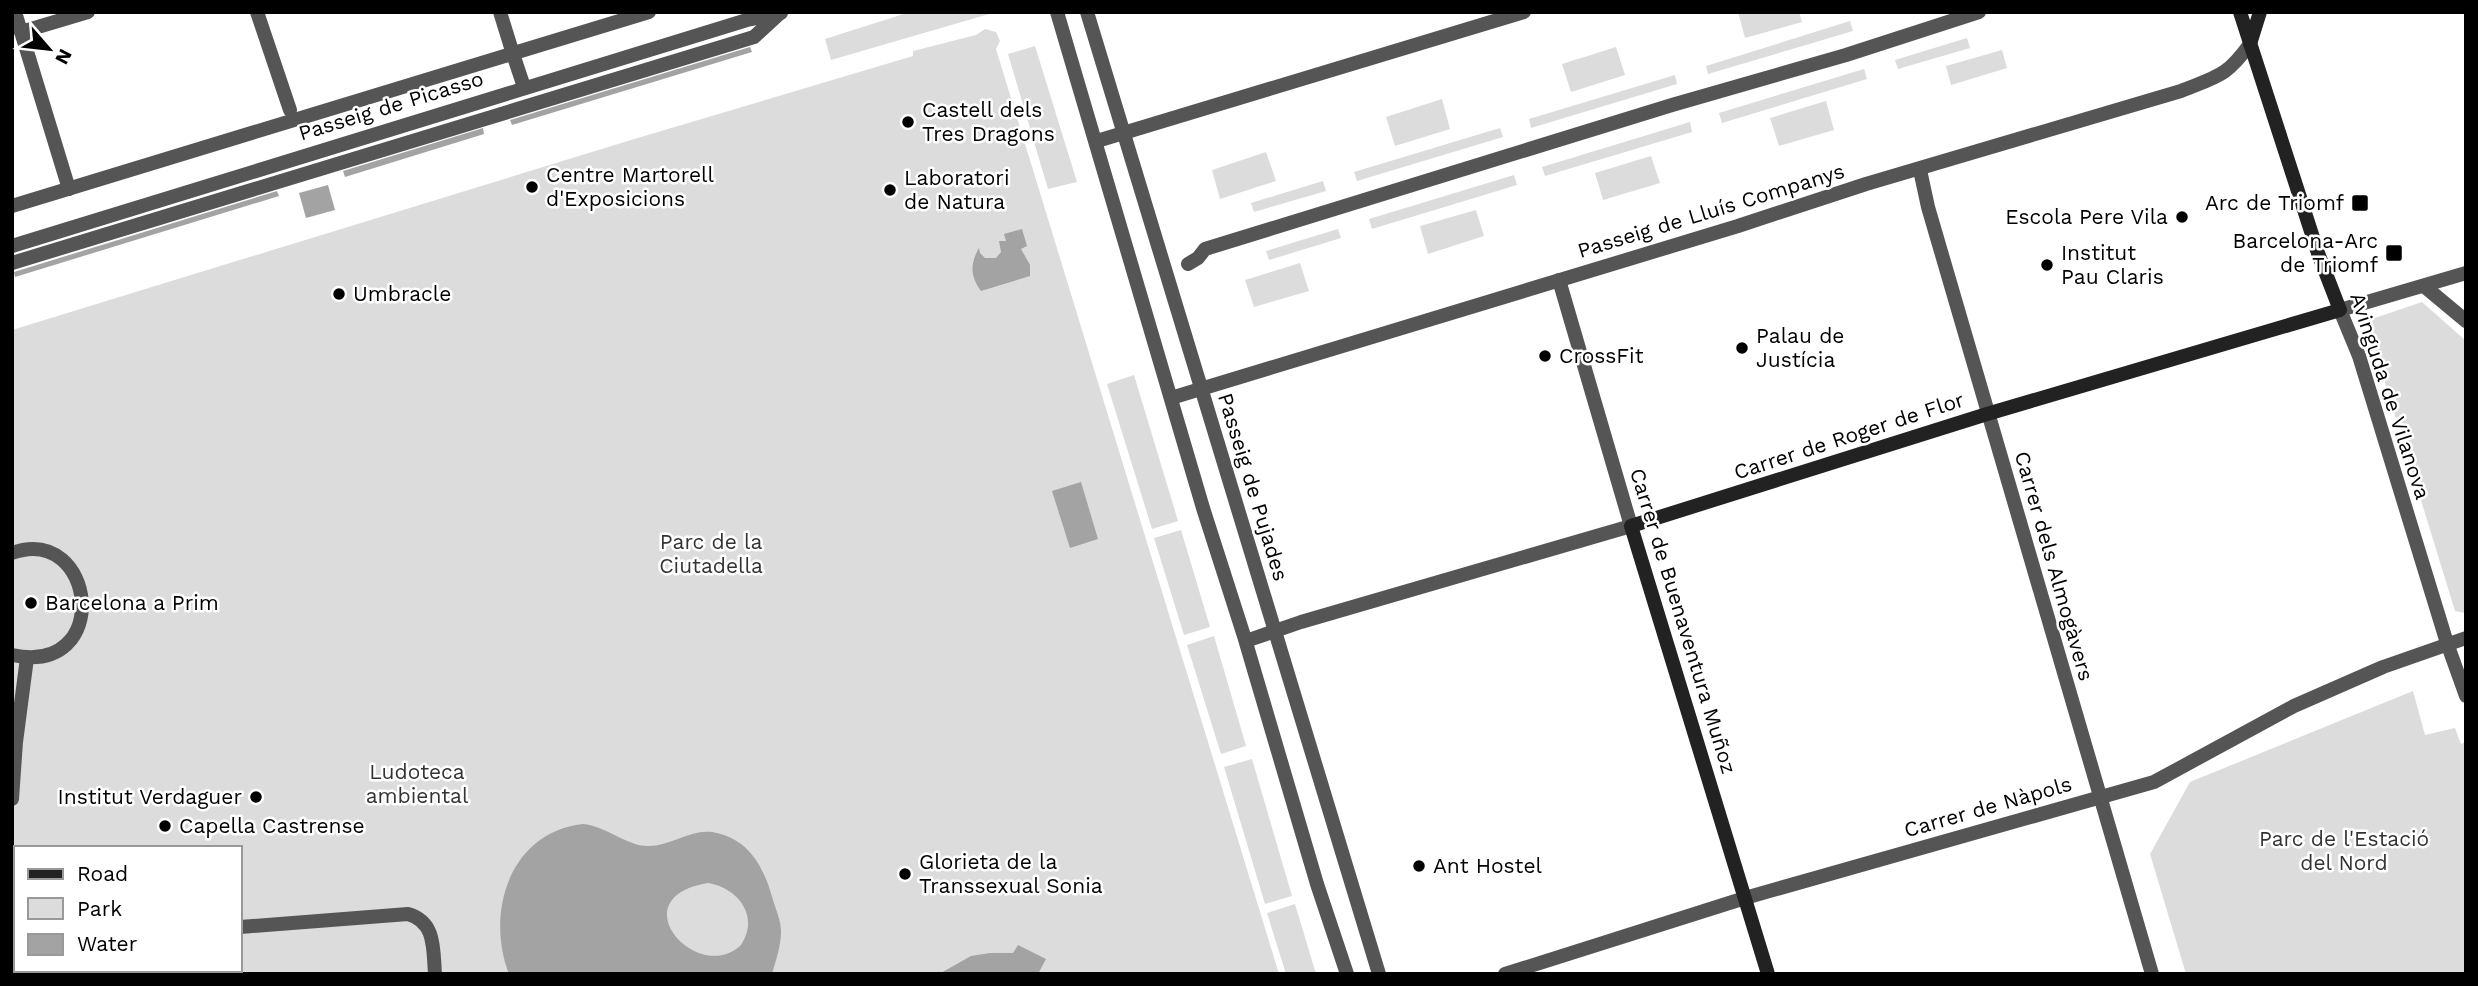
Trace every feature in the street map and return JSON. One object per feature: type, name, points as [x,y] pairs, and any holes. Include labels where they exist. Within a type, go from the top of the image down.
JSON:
[{"type":"main road","points":[[2240,12],[2250,44]]},
{"type":"main road","name":"Passeig de Lluís Companys","points":[[2250,44],[2260,12]]},
{"type":"main road","name":"Avinguda de Vilanova","points":[[2250,44],[2318,253],[2340,310]]},
{"type":"main road","name":"Carrer de Roger de Flor","points":[[1631,526],[1987,414],[2340,310]]},
{"type":"main road","name":"Carrer de Buenaventura Muñoz","points":[[1631,526],[1769,974]]},
{"type":"street","points":[[15,12],[69,189]]},
{"type":"street","points":[[21,33],[88,12]]},
{"type":"street","points":[[257,12],[290,110]]},
{"type":"street","points":[[500,12],[524,87]]},
{"type":"street","points":[[12,206],[649,12]]},
{"type":"street","points":[[1057,12],[1203,508],[1347,974]]},
{"type":"street","name":"Passeig de Pujades","points":[[1087,12],[1379,974]]},
{"type":"street","points":[[1097,141],[1524,12]]},
{"type":"street","points":[[1188,264],[1198,258],[1205,249],[1979,12]]},
{"type":"street","points":[[12,264],[754,37],[781,13]]},
{"type":"street","name":"Passeig de Picasso","points":[[12,246],[524,87],[747,20],[781,13]]},
{"type":"street","name":"Passeig de Lluís Companys","points":[[1171,398],[1866,184],[2181,91],[2221,76],[2238,61],[2250,44]]},
{"type":"street","name":"Carrer dels Almogàvers","points":[[1920,170],[1987,414],[2152,974]]},
{"type":"street","name":"Carrer de Roger de Flor","points":[[2340,310],[2466,273]]},
{"type":"street","name":"Carrer de Buenaventura Muñoz","points":[[1559,280],[1631,526]]},
{"type":"street","points":[[2424,286],[2466,321]]},
{"type":"street","name":"Avinguda de Vilanova","points":[[2340,310],[2359,356],[2447,643],[2466,696]]},
{"type":"street","name":"Carrer de Roger de Flor","points":[[1246,641],[1275,630],[1631,526]]},
{"type":"street","points":[[12,799],[19,657],[43,656],[59,650],[76,631],[83,607],[82,590],[75,575],[64,562],[41,551],[14,548]]},
{"type":"street","name":"Carrer de Nàpols","points":[[1505,974],[1745,898],[2154,782],[2294,706],[2339,685],[2466,638]]},
{"type":"street","points":[[242,928],[408,914],[424,921],[429,931],[435,974]]},
{"type":"green space","points":[[910,12],[996,12],[831,60],[825,39]]},
{"type":"green space","points":[[1738,12],[1799,12],[1802,22],[1745,38]]},
{"type":"green space","points":[[1850,21],[1853,31],[1708,74],[1706,66]]},
{"type":"green space","name":"Parc de la Ciutadella","points":[[985,29],[996,32],[1000,41],[996,49],[1279,974],[12,974],[12,330],[913,56],[913,51],[976,35]]},
{"type":"green space","points":[[1967,38],[1970,48],[1898,69],[1895,60]]},
{"type":"green space","points":[[1035,46],[1077,182],[1048,189],[1008,54]]},
{"type":"green space","points":[[1616,47],[1625,75],[1571,92],[1562,64]]},
{"type":"green space","points":[[2002,50],[2007,68],[1951,85],[1946,66]]},
{"type":"green space","points":[[1864,69],[1867,79],[1722,123],[1719,113]]},
{"type":"green space","points":[[1675,75],[1677,84],[1531,128],[1529,119]]},
{"type":"green space","points":[[1442,99],[1450,129],[1395,146],[1386,117]]},
{"type":"green space","points":[[1826,101],[1834,130],[1779,146],[1770,118]]},
{"type":"green space","points":[[1690,122],[1692,132],[1545,176],[1542,167]]},
{"type":"green space","points":[[1500,128],[1503,137],[1357,181],[1354,172]]},
{"type":"green space","points":[[1266,152],[1276,181],[1220,199],[1212,170]]},
{"type":"green space","points":[[1651,156],[1660,183],[1603,200],[1595,173]]},
{"type":"green space","points":[[1514,175],[1517,185],[1372,229],[1369,219]]},
{"type":"green space","points":[[1323,181],[1326,191],[1254,212],[1251,203]]},
{"type":"green space","points":[[1476,210],[1484,236],[1428,254],[1420,226]]},
{"type":"green space","points":[[1338,229],[1341,238],[1269,260],[1266,251]]},
{"type":"green space","points":[[1300,263],[1309,291],[1254,307],[1245,280]]},
{"type":"green space","points":[[2422,302],[2466,341],[2465,613],[2455,611],[2366,321]]},
{"type":"green space","points":[[1134,375],[1178,521],[1152,529],[1107,384]]},
{"type":"green space","points":[[1181,530],[1210,627],[1184,635],[1154,538]]},
{"type":"green space","points":[[1214,636],[1246,746],[1221,754],[1187,645]]},
{"type":"green space","name":"Parc de l'Estació del Nord","points":[[2413,691],[2425,735],[2455,728],[2461,744],[2466,742],[2466,974],[2186,974],[2150,854],[2190,782]]},
{"type":"green space","points":[[1252,759],[1292,896],[1265,904],[1224,767]]},
{"type":"green space","points":[[1295,904],[1316,974],[1286,974],[1267,913]]},
{"type":"water","points":[[750,47],[752,52],[512,125],[510,120]]},
{"type":"water","points":[[483,128],[484,134],[345,177],[343,171]]},
{"type":"water","points":[[328,185],[335,210],[306,218],[299,193]]},
{"type":"water","points":[[277,191],[279,196],[15,277],[14,272]]},
{"type":"water","points":[[1022,229],[1027,246],[1021,249],[1030,265],[1030,276],[981,291],[973,270],[979,248],[985,258],[996,258],[1001,252],[999,241],[1006,241],[1004,234]]},
{"type":"water","points":[[1081,482],[1098,539],[1070,548],[1052,491]]},
{"type":"water","points":[[583,824],[600,828],[633,843],[649,846],[688,835],[712,832],[725,835],[745,847],[765,876],[779,919],[780,942],[772,974],[509,974],[502,950],[500,926],[503,901],[510,879],[521,859],[537,842],[558,830]],"holes":[[[708,883],[737,897],[743,905],[747,914],[746,934],[741,945],[724,955],[705,955],[688,947],[675,935],[668,920],[669,905],[682,892]]]},
{"type":"water","points":[[1018,945],[1046,959],[1038,974],[939,974],[971,956],[1013,953]]},
{"type":"place","name":"Castell dels Tres Dragons","points":[[908,122]]},
{"type":"place","name":"Centre Martorell d'Exposicions","points":[[532,187]]},
{"type":"place","name":"Laboratori de Natura","points":[[890,190]]},
{"type":"place","name":"Arc de Triomf","points":[[2360,203]]},
{"type":"place","name":"Escola Pere Vila","points":[[2182,217]]},
{"type":"place","name":"Barcelona-Arc de Triomf","points":[[2394,253]]},
{"type":"place","name":"Institut Pau Claris","points":[[2047,265]]},
{"type":"place","name":"Umbracle","points":[[339,294]]},
{"type":"place","name":"Palau de Justícia","points":[[1742,348]]},
{"type":"place","name":"CrossFit","points":[[1545,356]]},
{"type":"place","name":"Barcelona a Prim","points":[[31,603]]},
{"type":"place","name":"Institut Verdaguer","points":[[256,797]]},
{"type":"place","name":"Capella Castrense","points":[[165,826]]},
{"type":"place","name":"Ant Hostel","points":[[1419,866]]},
{"type":"place","name":"Glorieta de la Transsexual Sonia","points":[[905,874]]},
{"type":"park label","name":"Ludoteca ambiental","points":[[417,784]]}]
